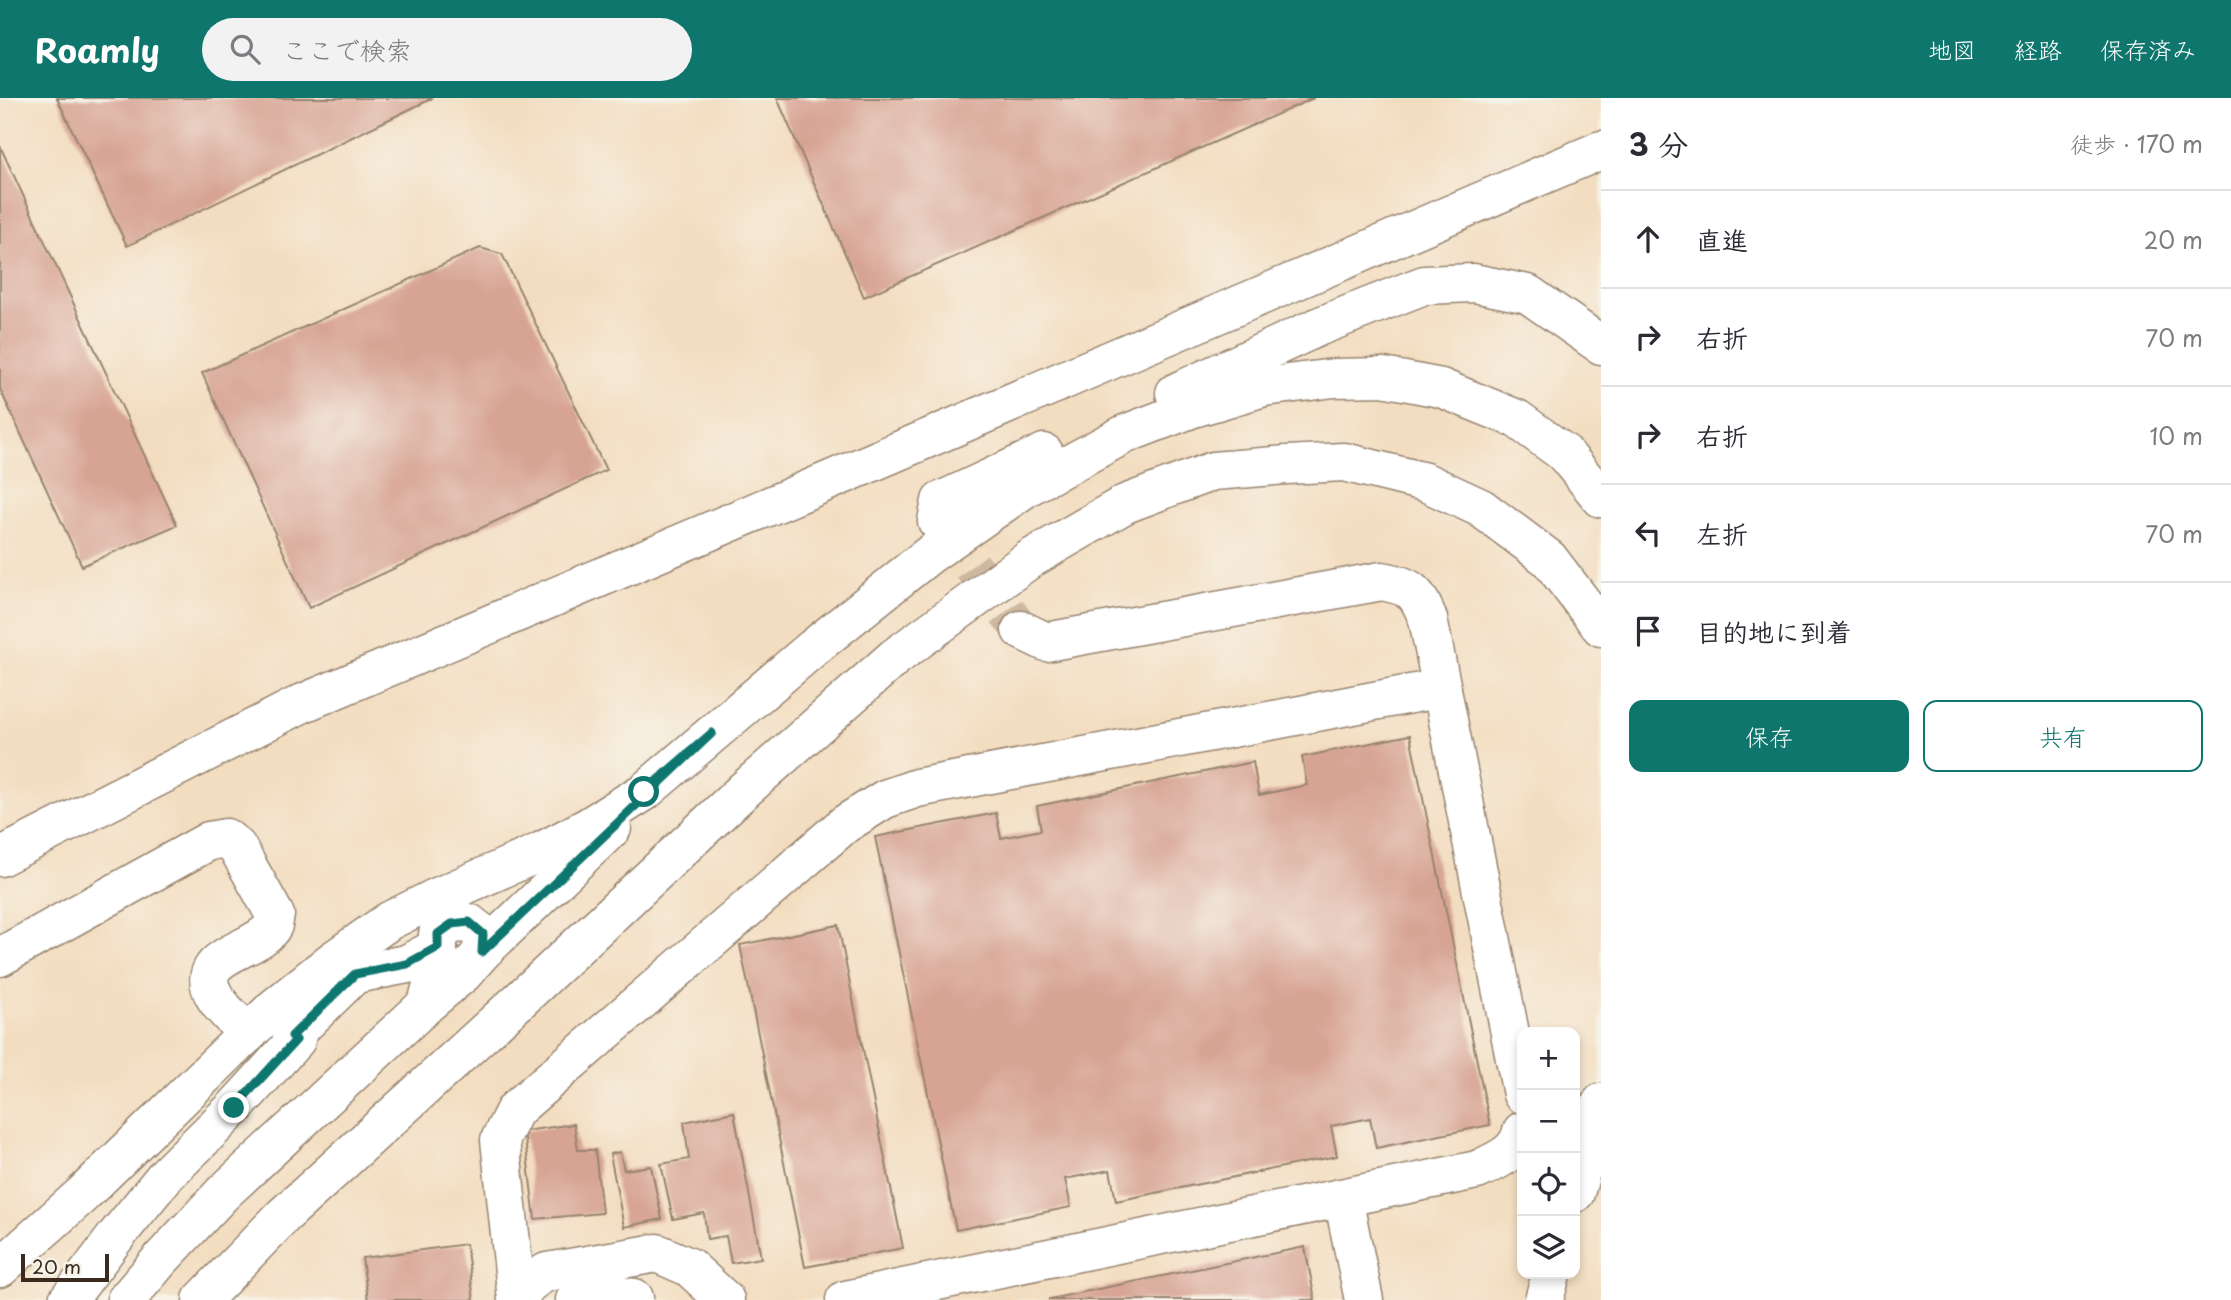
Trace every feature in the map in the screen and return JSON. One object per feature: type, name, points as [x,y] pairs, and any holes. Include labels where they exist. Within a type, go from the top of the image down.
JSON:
[{"type":"street","points":[[0,858],[301,704],[1601,150]]},
{"type":"street","points":[[937,521],[941,501],[1320,326],[1424,285],[1474,283],[1528,294],[1601,345]]},
{"type":"street","points":[[0,1268],[83,1194],[274,1009],[332,961],[389,921],[538,853],[588,827],[644,792],[929,555],[1027,487],[1125,434],[1193,408],[1264,387],[1334,378],[1383,377],[1441,388],[1517,419],[1564,453],[1601,498]]},
{"type":"street","points":[[202,1300],[284,1216],[743,791],[895,657],[1030,559],[1125,504],[1213,471],[1287,464],[1344,462],[1425,482],[1481,508],[1549,559],[1601,627]]},
{"type":"street","points":[[1021,630],[1046,642],[1382,581],[1407,586],[1420,601],[1428,619],[1521,1090]]},
{"type":"street","points":[[519,1300],[500,1140],[515,1110],[845,824],[885,799],[918,788],[1442,688]]},
{"type":"street","points":[[126,1300],[223,1193],[427,1004],[464,974],[482,952],[712,733]]},
{"type":"street","points":[[0,957],[209,841],[226,838],[237,847],[275,915],[272,926],[264,935],[218,961],[211,975],[210,985],[215,998],[248,1034]]},
{"type":"street","points":[[427,1004],[438,960],[438,934],[452,924],[469,922],[483,934],[482,952]]},
{"type":"street","points":[[68,1300],[166,1175],[234,1108],[296,1040],[292,1036],[355,974],[407,964],[438,947]]},
{"type":"street","points":[[200,1081],[215,998]]},
{"type":"street","points":[[1580,1176],[1601,1103]]},
{"type":"street","points":[[845,1300],[1477,1170],[1506,1157],[1517,1144]]},
{"type":"street","points":[[1343,1198],[1364,1300]]},
{"type":"street","points":[[519,1300],[532,1280],[547,1272],[657,1253],[689,1267],[725,1300]]},
{"type":"street","points":[[1544,1300],[1550,1279]]},
{"type":"street","points":[[575,1300],[606,1295],[640,1299]]},
{"type":"building","points":[[57,98],[433,98],[127,246]]},
{"type":"building","points":[[777,98],[1314,98],[864,297]]},
{"type":"building","points":[[0,146],[177,525],[82,566],[0,389]]},
{"type":"building","points":[[480,248],[502,254],[606,470],[309,608],[202,373]]},
{"type":"building","points":[[1410,735],[1490,1125],[1376,1148],[1370,1118],[1331,1126],[1337,1156],[1116,1201],[1110,1170],[1065,1179],[1071,1207],[956,1230],[875,837],[996,813],[1001,838],[1041,830],[1037,806],[1253,762],[1259,795],[1307,785],[1302,757]]},
{"type":"building","points":[[838,925],[903,1248],[805,1267],[740,945]]},
{"type":"building","points":[[734,1112],[761,1258],[731,1263],[726,1236],[707,1239],[704,1213],[673,1219],[661,1164],[689,1159],[684,1122]]},
{"type":"building","points":[[574,1124],[578,1150],[595,1150],[602,1213],[535,1219],[524,1131]]},
{"type":"building","points":[[620,1152],[624,1170],[651,1166],[662,1219],[624,1227],[610,1154]]},
{"type":"building","points":[[466,1244],[474,1300],[368,1300],[362,1258]]},
{"type":"building","points":[[1305,1247],[1315,1300],[1049,1300],[1049,1299]]},
{"type":"tunnel","points":[[937,521],[1021,630]]},
{"type":"route","points":[[234,1108],[296,1040],[292,1036],[355,974],[407,964],[438,947],[438,934],[452,924],[469,922],[483,934],[482,952],[712,733],[644,792]]}]
